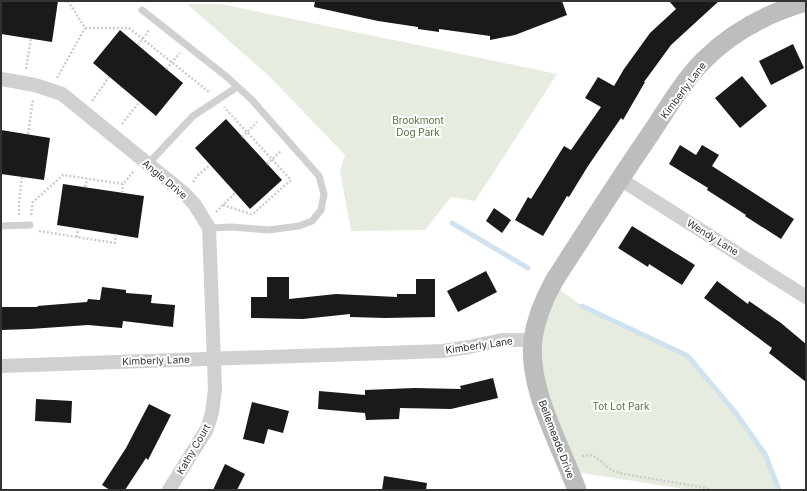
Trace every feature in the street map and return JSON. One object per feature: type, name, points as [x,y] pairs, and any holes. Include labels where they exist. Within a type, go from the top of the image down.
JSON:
[{"type":"street","name":"Kimberly Lane","points":[[1,366],[443,351],[502,340],[533,340],[541,310],[554,281],[620,179],[685,83],[704,60],[726,41],[750,24],[805,2]]},
{"type":"street","name":"Angie Drive","points":[[1,79],[30,84],[62,94],[185,194],[195,205],[209,228],[213,358]]},
{"type":"street","name":"Wendy Lane","points":[[620,179],[806,297]]},
{"type":"street","name":"Bellemeade Drive","points":[[533,340],[532,356],[534,373],[542,403],[577,490]]},
{"type":"street","name":"Kathy Court","points":[[169,490],[207,429],[212,413],[215,389],[213,358]]},
{"type":"lane","points":[[142,10],[251,98],[319,176],[324,194],[321,210],[312,221],[299,226],[268,230],[233,227],[209,228]]},
{"type":"lane","points":[[146,162],[193,116],[238,86]]},
{"type":"lane","points":[[1,226],[30,225]]},
{"type":"path","points":[[51,90],[85,28],[68,1]]},
{"type":"path","points":[[138,45],[156,21]]},
{"type":"path","points":[[28,134],[31,38]]},
{"type":"path","points":[[166,69],[186,45]]},
{"type":"path","points":[[83,112],[109,77]]},
{"type":"path","points":[[113,136],[139,102]]},
{"type":"path","points":[[242,137],[265,114]]},
{"type":"path","points":[[267,164],[290,142]]},
{"type":"path","points":[[122,193],[123,184],[146,162]]},
{"type":"path","points":[[185,194],[197,176],[210,165]]},
{"type":"path","points":[[116,234],[115,243],[36,231],[30,225],[33,202],[64,175],[123,184]]},
{"type":"path","points":[[20,226],[19,202],[22,177]]},
{"type":"path","points":[[85,187],[86,179]]},
{"type":"path","points":[[223,205],[235,193]]},
{"type":"path","points":[[77,237],[78,228]]},
{"type":"path","points":[[567,465],[583,455],[591,455],[612,470],[624,474],[706,488],[710,490]]},
{"type":"green space","name":"Brookmont Dog Park","points":[[187,4],[221,4],[557,74],[475,201],[451,197],[425,230],[351,231],[340,171],[345,155],[268,75]]},
{"type":"green space","name":"Tot Lot Park","points":[[552,284],[582,306],[688,356],[735,412],[765,454],[779,490],[690,490],[570,471],[534,373]]},
{"type":"building","points":[[1,1],[58,1],[52,42],[1,34]]},
{"type":"building","points":[[315,1],[562,1],[567,15],[515,35],[490,40],[490,36],[439,29],[439,32],[418,29],[418,27],[378,21],[314,7]]},
{"type":"building","points":[[669,1],[719,1],[671,45],[644,82],[623,120],[621,118],[569,197],[567,196],[543,236],[515,220],[528,197],[531,199],[564,146],[571,150],[601,107],[585,98],[598,77],[614,86],[624,69],[650,33],[676,9]]},
{"type":"building","points":[[120,30],[183,83],[156,116],[93,63]]},
{"type":"building","points":[[793,44],[804,68],[771,85],[759,61]]},
{"type":"building","points":[[742,76],[767,106],[740,128],[715,98]]},
{"type":"building","points":[[226,119],[282,180],[250,209],[195,148]]},
{"type":"building","points":[[1,130],[50,138],[44,180],[1,174]]},
{"type":"building","points":[[680,145],[696,155],[702,145],[719,155],[712,166],[794,219],[781,239],[707,190],[708,188],[669,164]]},
{"type":"building","points":[[63,184],[144,196],[138,238],[57,225]]},
{"type":"building","points":[[494,208],[511,220],[502,233],[486,221]]},
{"type":"building","points":[[632,226],[695,265],[682,285],[649,264],[648,267],[618,248]]},
{"type":"building","points":[[486,271],[497,292],[458,312],[447,291]]},
{"type":"building","points":[[267,277],[289,277],[289,299],[336,294],[397,297],[397,294],[416,294],[416,279],[435,279],[435,317],[350,317],[350,314],[303,319],[251,318],[251,297],[267,297]]},
{"type":"building","points":[[717,281],[748,304],[749,301],[781,323],[806,344],[806,382],[769,353],[772,348],[704,298]]},
{"type":"building","points":[[102,287],[126,290],[126,293],[152,295],[151,303],[175,305],[173,327],[123,321],[122,328],[88,325],[1,330],[1,307],[38,307],[37,306],[87,302],[88,299],[100,300]]},
{"type":"building","points":[[493,378],[498,398],[451,409],[400,408],[399,419],[366,420],[365,413],[318,409],[319,391],[365,395],[365,390],[414,388],[461,389],[460,386]]},
{"type":"building","points":[[36,399],[72,401],[71,423],[35,421]]},
{"type":"building","points":[[252,402],[289,411],[283,433],[268,429],[264,444],[243,439]]},
{"type":"building","points":[[149,404],[171,415],[148,460],[146,458],[125,490],[110,490],[102,485],[126,448]]},
{"type":"building","points":[[225,464],[245,474],[237,490],[213,490]]},
{"type":"building","points":[[384,476],[427,483],[426,490],[382,490]]},
{"type":"waterway","points":[[452,223],[528,268]]},
{"type":"waterway","points":[[582,306],[688,356],[735,412],[765,454],[779,490]]}]
